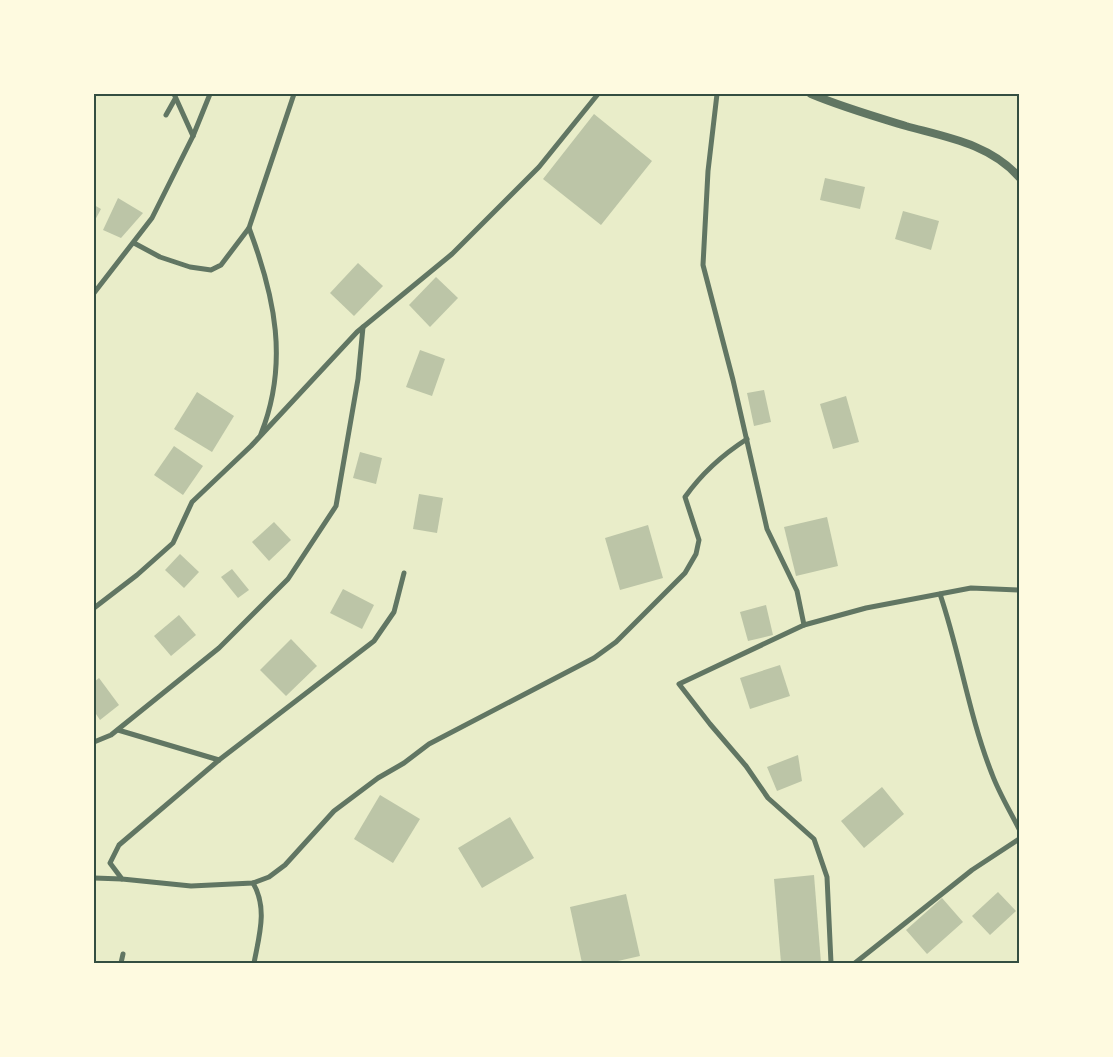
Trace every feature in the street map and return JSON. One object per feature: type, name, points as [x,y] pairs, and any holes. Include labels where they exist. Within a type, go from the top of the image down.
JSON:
[{"type":"street","points":[[94,293],[134,244],[152,218],[193,136],[210,94]]},
{"type":"street","points":[[134,244],[190,267],[211,270],[221,265],[249,228],[294,94]]},
{"type":"street","points":[[94,608],[138,575],[173,543],[192,502],[260,437],[363,327],[452,254],[539,167],[598,94]]},
{"type":"street","points":[[717,94],[708,171],[703,265],[747,439],[767,529],[797,592],[804,625]]},
{"type":"street","points":[[811,94],[844,108],[978,147],[1001,160],[1019,177]]},
{"type":"street","points":[[174,96],[193,136]]},
{"type":"street","points":[[166,115],[174,96]]},
{"type":"street","points":[[249,228],[263,267],[278,338],[269,414],[260,437]]},
{"type":"street","points":[[94,742],[118,730],[219,648],[288,579],[336,506],[358,378],[363,327]]},
{"type":"street","points":[[94,878],[191,886],[253,883],[269,877],[285,865],[334,811],[378,778],[404,764],[429,744],[594,658],[616,642],[685,573],[696,554],[698,540],[685,497],[718,459],[747,439]]},
{"type":"street","points":[[122,879],[110,863],[119,845],[219,760],[374,641],[394,612],[404,573]]},
{"type":"street","points":[[831,963],[827,877],[814,839],[768,798],[746,766],[679,684],[804,625],[866,608],[971,588],[1019,590]]},
{"type":"street","points":[[940,594],[956,640],[977,730],[992,775],[1019,829]]},
{"type":"street","points":[[118,730],[219,760]]},
{"type":"street","points":[[855,963],[972,870],[1019,839]]},
{"type":"street","points":[[253,883],[260,895],[262,922],[254,963]]},
{"type":"street","points":[[121,963],[123,954]]},
{"type":"building","points":[[594,114],[652,161],[601,225],[543,179]]},
{"type":"building","points":[[825,178],[865,187],[860,209],[820,200]]},
{"type":"building","points":[[118,198],[143,213],[121,238],[103,230]]},
{"type":"building","points":[[94,205],[101,209],[94,222]]},
{"type":"building","points":[[903,211],[939,221],[931,250],[895,239]]},
{"type":"building","points":[[358,263],[383,286],[354,316],[330,293]]},
{"type":"building","points":[[436,277],[458,298],[430,327],[409,305]]},
{"type":"building","points":[[420,350],[445,359],[432,396],[406,387]]},
{"type":"building","points":[[764,390],[771,422],[754,426],[747,393]]},
{"type":"building","points":[[197,392],[234,416],[212,452],[174,429]]},
{"type":"building","points":[[846,396],[859,442],[833,449],[820,404]]},
{"type":"building","points":[[174,446],[203,466],[183,495],[154,475]]},
{"type":"building","points":[[360,452],[382,458],[376,484],[353,478]]},
{"type":"building","points":[[419,494],[443,498],[437,533],[413,529]]},
{"type":"building","points":[[827,517],[838,566],[796,576],[784,527]]},
{"type":"building","points":[[274,522],[291,540],[269,561],[252,542]]},
{"type":"building","points":[[648,525],[663,578],[620,590],[605,538]]},
{"type":"building","points":[[180,554],[199,572],[184,588],[165,570]]},
{"type":"building","points":[[232,569],[249,590],[238,598],[221,577]]},
{"type":"building","points":[[343,589],[374,605],[362,629],[330,613]]},
{"type":"building","points":[[766,605],[773,635],[748,641],[740,612]]},
{"type":"building","points":[[179,615],[196,635],[171,656],[154,636]]},
{"type":"building","points":[[291,639],[317,666],[286,696],[260,670]]},
{"type":"building","points":[[780,665],[790,696],[750,709],[740,678]]},
{"type":"building","points":[[99,678],[119,705],[100,720],[94,711],[94,682]]},
{"type":"building","points":[[798,755],[802,781],[777,791],[767,767]]},
{"type":"building","points":[[882,787],[904,814],[864,848],[841,821]]},
{"type":"building","points":[[380,795],[420,819],[393,863],[354,839]]},
{"type":"building","points":[[510,817],[534,858],[482,888],[458,848]]},
{"type":"building","points":[[814,875],[821,963],[781,963],[774,879]]},
{"type":"building","points":[[998,892],[1016,911],[990,935],[972,916]]},
{"type":"building","points":[[626,894],[640,956],[609,963],[582,963],[570,907]]},
{"type":"building","points":[[942,898],[963,922],[927,954],[906,930]]}]
